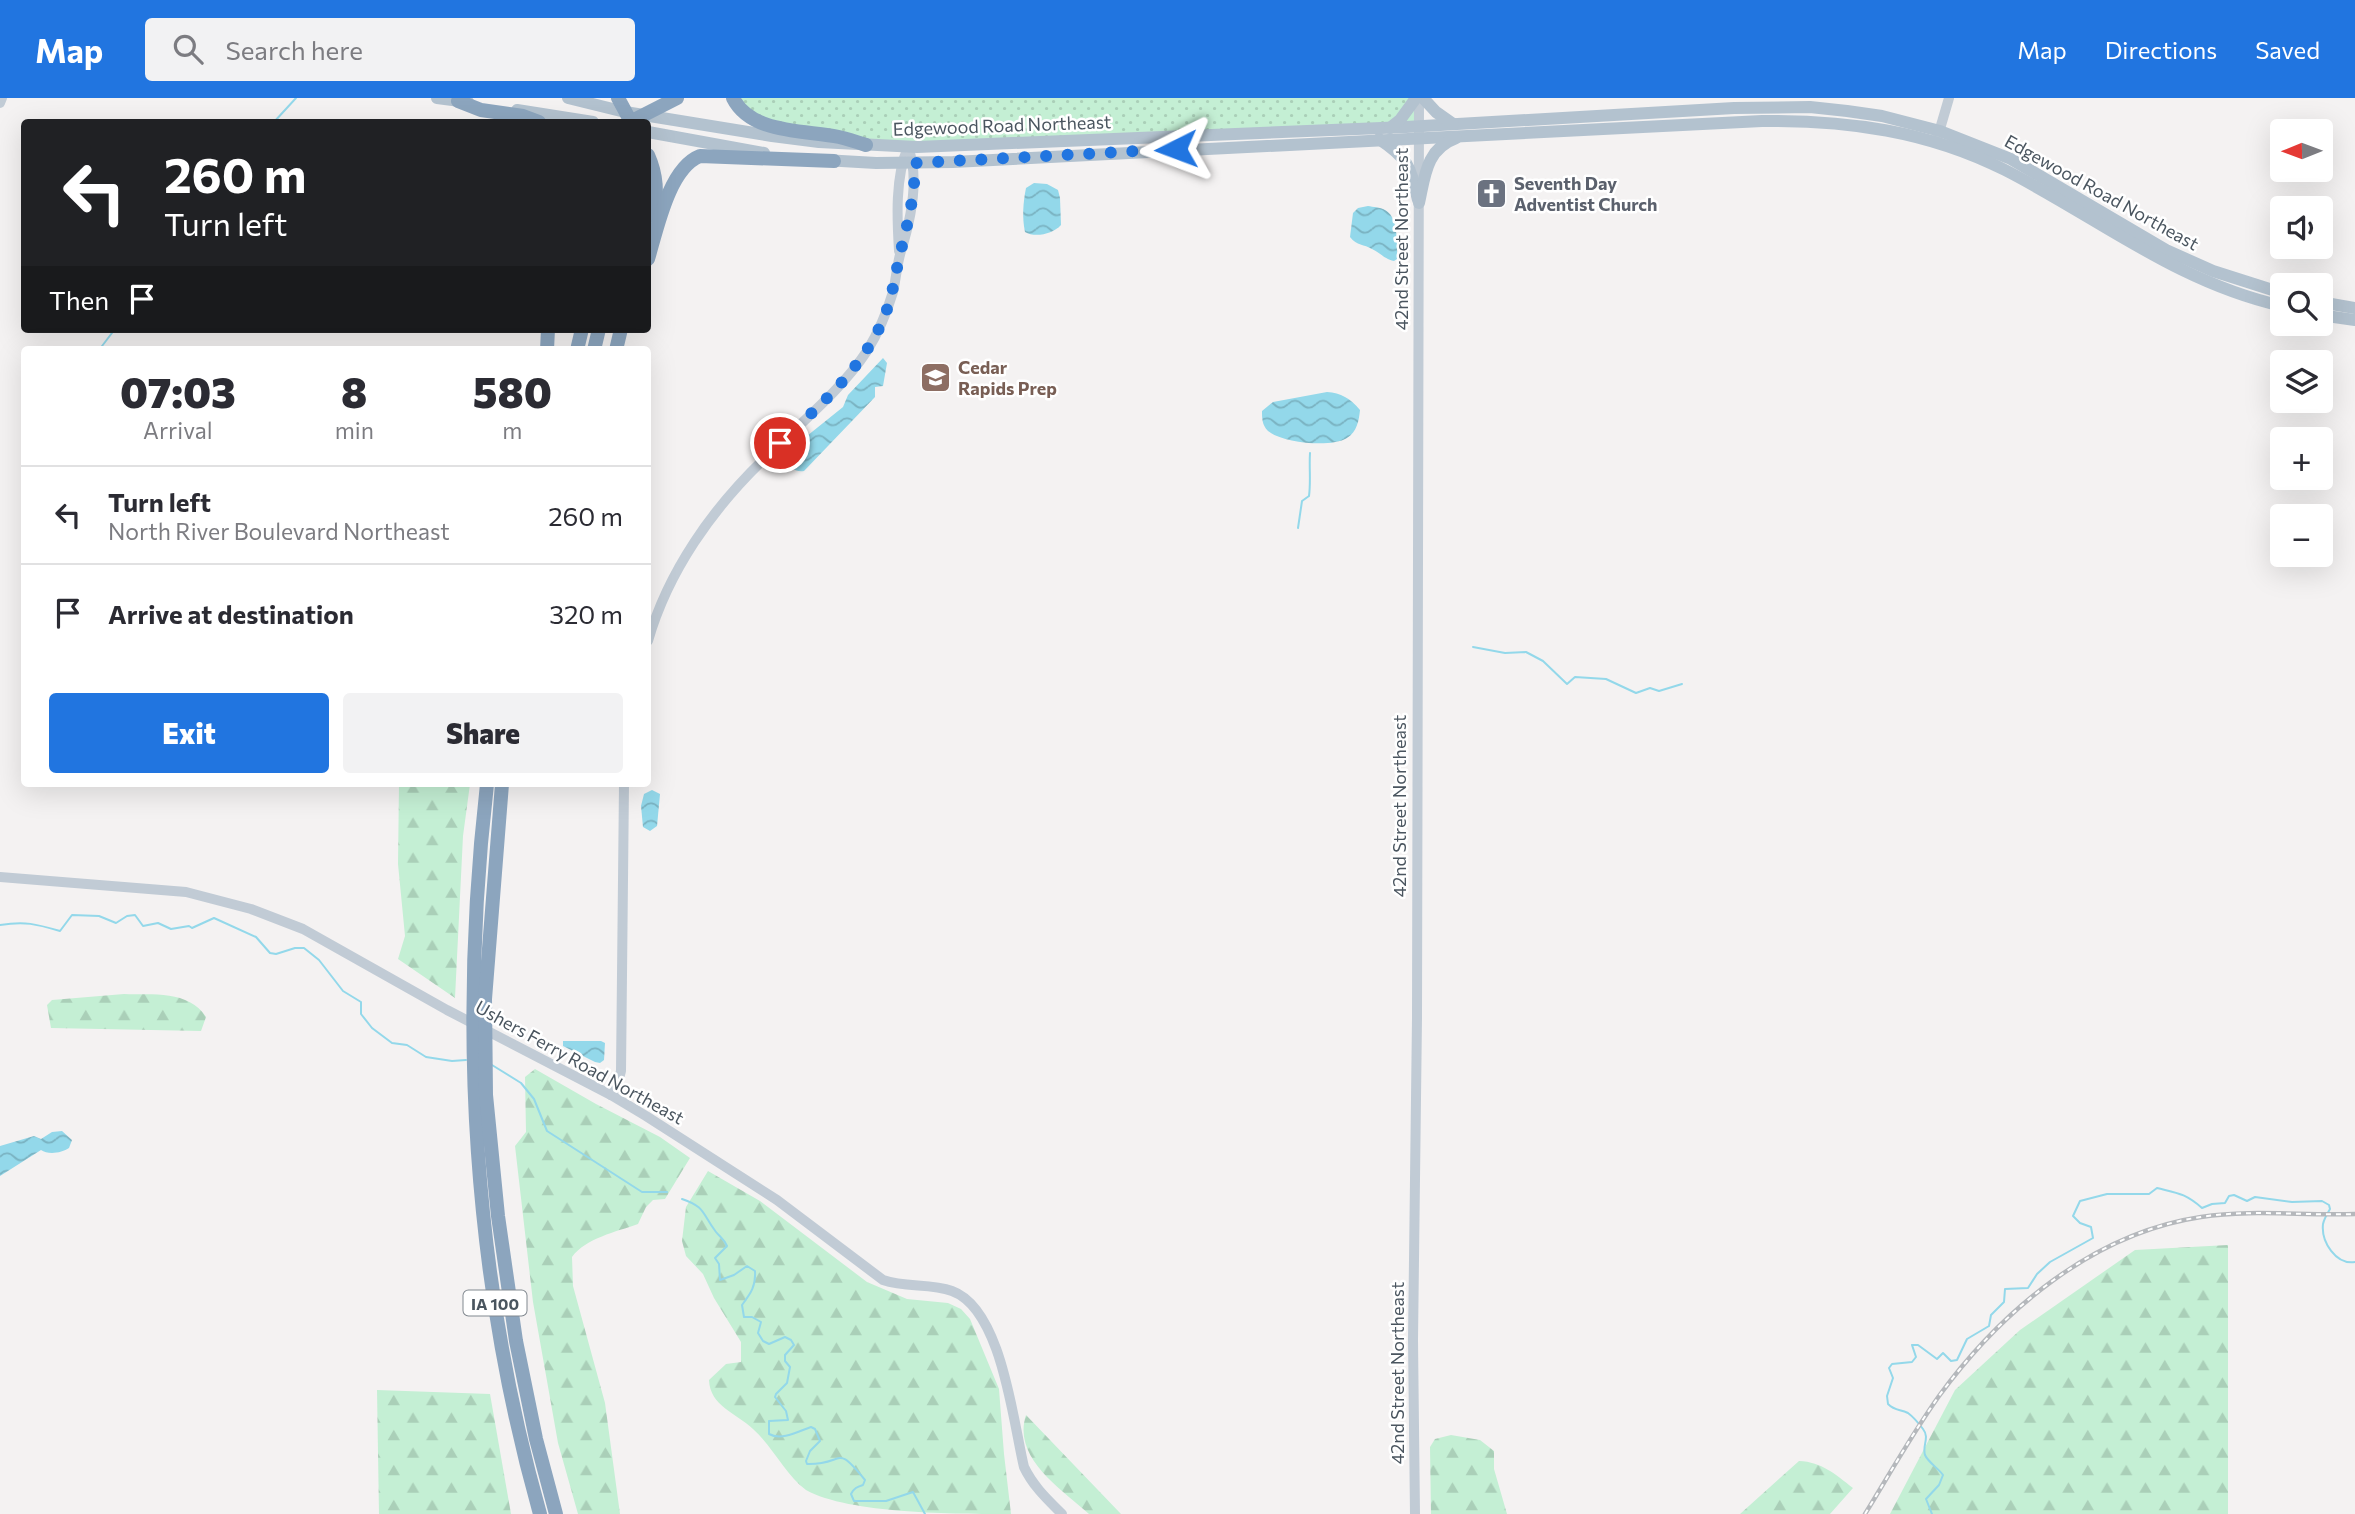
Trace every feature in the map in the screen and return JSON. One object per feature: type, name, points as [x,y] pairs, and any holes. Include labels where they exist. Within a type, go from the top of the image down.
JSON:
[{"type":"highway","points":[[632,98],[637,117],[677,98]]},
{"type":"highway","points":[[733,98],[748,115],[775,127],[842,137],[866,145]]},
{"type":"highway","points":[[458,101],[481,110],[529,119]]},
{"type":"highway","points":[[651,250],[670,191],[693,159],[701,156],[834,161]]},
{"type":"highway","points":[[651,162],[656,197],[651,223]]},
{"type":"highway","name":"IA 100","points":[[487,787],[478,886],[479,1091],[486,1240],[499,1331],[540,1514]]},
{"type":"highway","name":"IA 100","points":[[478,996],[502,787]]},
{"type":"highway","name":"IA 100","points":[[479,1091],[516,1341],[536,1439],[556,1514]]},
{"type":"main road","points":[[437,98],[574,119]]},
{"type":"main road","name":"Edgewood Road Northeast","points":[[568,98],[637,117],[772,136],[866,145],[909,157],[1066,141],[1390,128],[1463,135],[1804,120],[1879,128],[1938,136],[2004,170],[2173,267],[2237,293],[2270,303]]},
{"type":"main road","points":[[1390,128],[1419,98],[1453,124]]},
{"type":"main road","name":"Edgewood Road Northeast","points":[[651,121],[759,152],[834,161],[1379,139],[1453,124],[1629,113],[1799,107],[1882,116],[2011,159],[2190,262],[2270,290]]},
{"type":"main road","points":[[1419,204],[1427,163],[1443,144],[1463,135]]},
{"type":"main road","points":[[1379,139],[1405,160],[1419,204]]},
{"type":"main road","points":[[2081,214],[2107,221],[2113,219]]},
{"type":"main road","points":[[2333,304],[2355,308]]},
{"type":"main road","points":[[2333,317],[2355,320]]},
{"type":"street","name":"42nd Street Northeast","points":[[1415,1514],[1413,1315],[1417,1018],[1419,98]]},
{"type":"street","points":[[1938,136],[1949,98]]},
{"type":"street","points":[[651,633],[673,579],[707,523],[729,495],[840,385],[868,349],[890,301],[908,229],[909,157]]},
{"type":"street","points":[[611,1095],[621,1071],[624,787]]},
{"type":"street","name":"Ushers Ferry Road Northeast","points":[[0,877],[186,892],[274,917],[327,942],[447,1010],[611,1095],[777,1200],[883,1280],[903,1286],[942,1289],[967,1300],[981,1318],[995,1345],[1004,1371],[1020,1450],[1029,1479],[1062,1514]]},
{"type":"green space","points":[[733,98],[1419,98],[1419,126],[917,147],[775,127]]},
{"type":"green space","points":[[399,787],[470,787],[463,836],[455,998],[398,959],[405,936],[398,864]]},
{"type":"green space","points":[[124,994],[169,996],[190,1002],[206,1017],[201,1031],[51,1028],[47,1005],[52,1000]]},
{"type":"green space","points":[[535,1069],[660,1137],[690,1158],[665,1199],[653,1200],[646,1207],[638,1224],[593,1240],[572,1257],[573,1286],[605,1403],[620,1514],[578,1514],[558,1443],[533,1302],[515,1146],[526,1132],[525,1077]]},
{"type":"green space","points":[[708,1171],[760,1201],[867,1282],[907,1299],[948,1303],[961,1309],[970,1319],[999,1389],[1011,1514],[904,1511],[825,1498],[799,1484],[760,1436],[719,1403],[710,1389],[709,1380],[726,1364],[741,1362],[741,1342],[714,1298],[703,1274],[686,1256],[682,1241],[686,1207]]},
{"type":"green space","points":[[2228,1245],[2228,1514],[1890,1514],[1955,1390],[2020,1330],[2135,1250]]},
{"type":"green space","points":[[377,1390],[490,1394],[511,1514],[379,1514]]},
{"type":"green space","points":[[1026,1415],[1121,1514],[1089,1514],[1053,1483],[1032,1459],[1026,1445]]},
{"type":"green space","points":[[1451,1435],[1480,1440],[1494,1451],[1494,1469],[1507,1514],[1431,1514],[1430,1447],[1435,1439]]},
{"type":"green space","points":[[1799,1461],[1821,1466],[1853,1488],[1830,1514],[1740,1514]]},
{"type":"water","points":[[1034,183],[1047,184],[1058,190],[1061,225],[1053,231],[1034,235],[1025,232],[1023,210],[1026,188]]},
{"type":"water","points":[[1368,206],[1385,210],[1393,219],[1397,240],[1397,259],[1394,261],[1350,237],[1353,213],[1358,208]]},
{"type":"water","points":[[883,358],[887,363],[883,386],[875,387],[875,397],[804,471],[790,466],[785,459],[792,448],[843,407],[848,395]]},
{"type":"water","points":[[1327,392],[1345,397],[1360,410],[1355,429],[1347,438],[1330,443],[1295,441],[1268,431],[1262,419],[1262,411],[1273,402]]},
{"type":"water","points":[[652,790],[660,794],[657,826],[650,831],[643,827],[641,806],[644,794]]},
{"type":"water","points":[[563,1041],[601,1041],[605,1043],[604,1060],[595,1062],[563,1046]]},
{"type":"water","points":[[62,1131],[72,1140],[69,1148],[55,1153],[41,1150],[0,1176],[0,1146],[34,1136],[41,1139],[52,1132]]},
{"type":"waterway","points":[[277,119],[296,98]]},
{"type":"waterway","points":[[102,346],[112,333]]},
{"type":"waterway","points":[[1298,528],[1302,501],[1309,496],[1310,453]]},
{"type":"waterway","points":[[1473,647],[1505,653],[1526,652],[1543,661],[1567,684],[1575,677],[1606,679],[1636,693],[1650,688],[1659,691],[1682,684]]},
{"type":"waterway","points":[[0,925],[30,924],[60,931],[72,915],[99,916],[116,923],[127,916],[135,915],[143,926],[158,923],[171,929],[189,926],[192,928],[214,918],[256,937],[270,953],[304,948],[319,960],[343,991],[361,1002],[361,1014],[372,1028],[392,1043],[407,1045],[426,1057],[466,1060]]},
{"type":"waterway","points":[[492,1065],[521,1083],[534,1099],[547,1131],[642,1192],[667,1192]]},
{"type":"waterway","points":[[1932,1514],[1926,1499],[1939,1485],[1943,1475],[1925,1455],[1926,1435],[1923,1429],[1908,1413],[1888,1404],[1887,1396],[1893,1378],[1889,1368],[1892,1364],[1912,1362],[1916,1357],[1912,1345],[1918,1345],[1937,1359],[1943,1353],[1951,1361],[1957,1360],[1967,1339],[1989,1326],[1991,1315],[2004,1302],[2005,1289],[2028,1288],[2037,1274],[2050,1262],[2093,1238],[2091,1227],[2080,1223],[2073,1216],[2080,1201],[2107,1194],[2149,1194],[2157,1188],[2186,1196],[2202,1208],[2225,1203],[2229,1196],[2234,1195],[2247,1201],[2255,1197],[2292,1202],[2322,1201],[2329,1205],[2330,1209],[2323,1224],[2327,1245],[2342,1260],[2355,1262]]},
{"type":"waterway","points":[[682,1199],[700,1208],[727,1246],[715,1258],[719,1264],[720,1280],[747,1266],[755,1271],[752,1289],[742,1305],[744,1317],[752,1317],[761,1322],[758,1333],[763,1341],[769,1344],[785,1337],[794,1345],[785,1355],[785,1361],[790,1367],[787,1383],[775,1397],[786,1411],[788,1420],[769,1421],[769,1434],[785,1436],[811,1427],[815,1429],[820,1441],[810,1451],[807,1464],[839,1458],[848,1462],[865,1480],[863,1485],[851,1494],[854,1501],[886,1501],[913,1492],[925,1514]]},
{"type":"railway","points":[[1865,1514],[1929,1410],[1964,1365],[1991,1334],[2021,1306],[2087,1258],[2123,1240],[2161,1226],[2201,1217],[2258,1213],[2355,1214]]},
{"type":"place","name":"Seventh Day Adventist Church","points":[[1491,193]]},
{"type":"place","name":"Cedar Rapids Prep","points":[[935,377]]},
{"type":"route","points":[[780,443],[840,385],[868,349],[884,318],[908,229],[915,163],[1176,149]]}]
